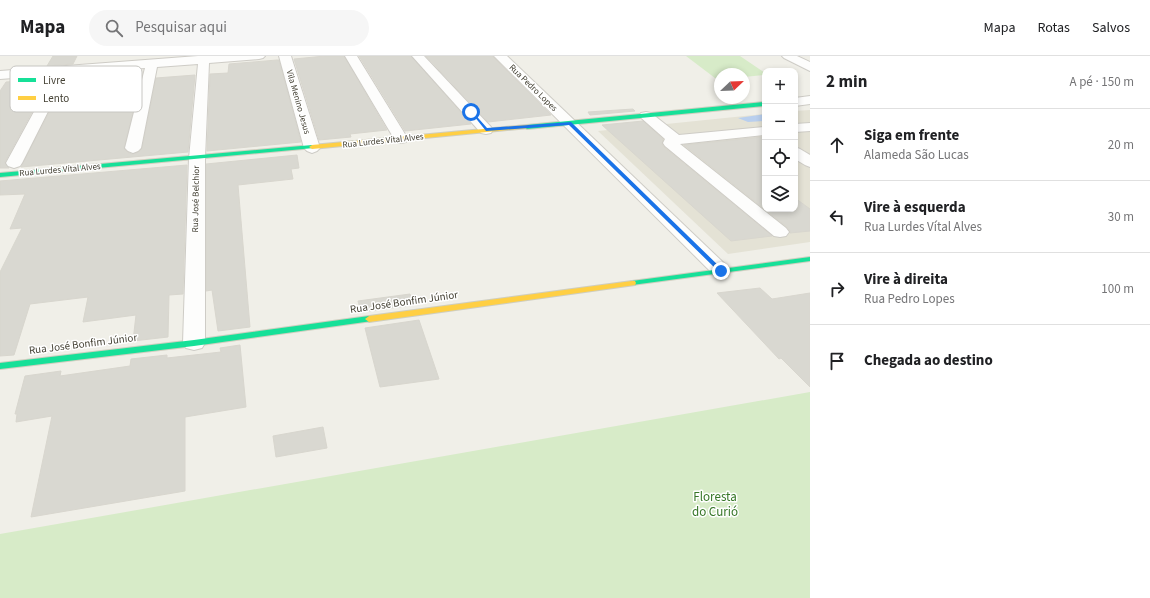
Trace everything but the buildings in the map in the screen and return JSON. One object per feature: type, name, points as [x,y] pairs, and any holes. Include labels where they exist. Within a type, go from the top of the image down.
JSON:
[{"type":"street","points":[[126,66],[204,58],[259,56]]},
{"type":"street","name":"Vila Menino Jesus","points":[[285,56],[312,148]]},
{"type":"street","points":[[350,56],[401,139]]},
{"type":"street","points":[[418,56],[486,130]]},
{"type":"street","name":"Rua Pedro Lopes","points":[[500,56],[721,271]]},
{"type":"street","points":[[788,56],[810,67]]},
{"type":"street","name":"Rua José Belchior","points":[[194,343],[197,158],[204,58]]},
{"type":"street","points":[[142,108],[152,64]]},
{"type":"street","points":[[0,75],[10,74]]},
{"type":"street","points":[[798,102],[810,100]]},
{"type":"street","name":"Rua Lurdes Vítal Alves","points":[[0,175],[312,148],[762,104]]},
{"type":"street","points":[[14,163],[41,112]]},
{"type":"street","points":[[133,148],[141,112]]},
{"type":"street","points":[[646,116],[676,140]]},
{"type":"street","points":[[798,128],[810,127]]},
{"type":"street","points":[[762,131],[676,140],[671,141],[670,143],[780,232]]},
{"type":"street","points":[[798,154],[810,162]]},
{"type":"street","name":"Rua José Bonfim Júnior","points":[[0,366],[194,343],[810,258]]},
{"type":"shaded area","points":[[810,110],[810,242],[728,254],[598,131],[762,114],[762,212],[798,212],[798,111]]},
{"type":"green space","points":[[686,56],[740,56],[762,71],[762,75],[750,76],[750,68],[714,68],[714,77]]},
{"type":"green space","name":"Floresta do Curió","points":[[810,392],[810,598],[0,598],[0,534]]},
{"type":"water","points":[[762,114],[762,121],[748,122],[738,118]]},
{"type":"traffic: fast","points":[[527,127],[762,104]]},
{"type":"traffic: fast","points":[[0,175],[312,147]]},
{"type":"traffic: fast","points":[[632,283],[810,259]]},
{"type":"traffic: fast","points":[[0,366],[194,343],[369,319]]},
{"type":"traffic: slow","points":[[312,147],[527,127]]},
{"type":"traffic: slow","points":[[369,319],[632,283]]},
{"type":"route","points":[[471,112],[486,130],[570,123],[721,271]]}]
